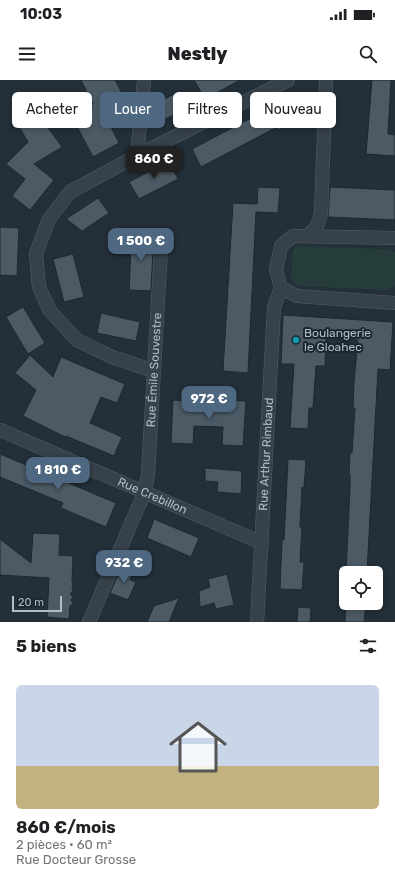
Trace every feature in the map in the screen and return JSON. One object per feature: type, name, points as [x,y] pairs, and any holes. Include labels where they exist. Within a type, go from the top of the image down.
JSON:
[{"type":"street","points":[[140,154],[138,146],[144,80]]},
{"type":"street","points":[[154,371],[112,357],[77,340],[50,311],[39,287],[36,254],[49,219],[70,192],[140,154],[288,80]]},
{"type":"street","points":[[308,236],[317,226],[321,214],[326,80]]},
{"type":"street","points":[[395,238],[293,236],[281,246],[276,270],[281,288],[297,296],[395,303]]},
{"type":"street","name":"Rue Émile Souvestre","points":[[89,622],[145,491],[148,474],[161,249]]},
{"type":"street","name":"Rue Arthur Rimbaud","points":[[257,622],[274,307],[281,288]]},
{"type":"street","name":"Rue Crebillon","points":[[0,430],[262,542]]},
{"type":"green space","points":[[296,246],[387,249],[395,252],[395,286],[386,290],[298,286],[291,279],[293,249]]},
{"type":"building","points":[[81,80],[115,80],[121,92],[100,92],[100,128],[112,128],[119,143],[93,157],[78,128],[92,128],[92,92],[87,92]]},
{"type":"building","points":[[194,80],[240,80],[218,92],[201,92]]},
{"type":"building","points":[[372,80],[391,80],[388,134],[395,135],[395,156],[366,154]]},
{"type":"building","points":[[173,95],[173,115],[165,119],[165,99]]},
{"type":"building","points":[[250,119],[250,128],[275,128],[201,167],[192,149],[232,128],[242,128],[242,123]]},
{"type":"building","points":[[20,128],[48,128],[62,147],[34,164],[54,180],[30,210],[12,196],[25,179],[6,164],[28,142]]},
{"type":"building","points":[[169,161],[178,179],[139,199],[129,182]]},
{"type":"building","points":[[258,187],[280,188],[278,213],[256,212],[248,373],[223,371],[233,203],[257,204]]},
{"type":"building","points":[[330,187],[395,190],[395,220],[328,217]]},
{"type":"building","points":[[98,198],[109,213],[82,231],[66,219]]},
{"type":"building","points":[[0,227],[19,228],[17,276],[0,275]]},
{"type":"building","points":[[126,235],[156,236],[153,249],[151,291],[129,290],[131,248],[126,248]]},
{"type":"building","points":[[73,254],[84,297],[64,302],[53,259]]},
{"type":"building","points":[[23,307],[45,343],[28,354],[6,317]]},
{"type":"building","points":[[101,313],[140,322],[136,341],[97,333]]},
{"type":"building","points":[[283,315],[393,322],[390,370],[378,369],[367,566],[346,566],[350,453],[352,453],[355,408],[353,408],[354,382],[358,340],[326,338],[325,366],[316,366],[313,408],[309,408],[308,429],[290,428],[294,364],[281,364]]},
{"type":"building","points":[[30,355],[53,377],[61,357],[125,384],[117,403],[101,397],[90,423],[122,437],[114,456],[66,436],[65,437],[23,416],[36,390],[15,373]]},
{"type":"building","points":[[204,399],[246,401],[243,446],[222,445],[223,427],[194,426],[193,444],[171,443],[173,400],[204,402]]},
{"type":"building","points":[[0,454],[116,503],[106,527],[61,508],[63,503],[0,477]]},
{"type":"building","points":[[288,459],[306,460],[304,488],[302,487],[300,527],[302,527],[300,562],[304,562],[302,590],[280,589]]},
{"type":"building","points":[[205,468],[242,471],[241,494],[217,492],[218,482],[205,481]]},
{"type":"building","points":[[154,519],[199,538],[191,557],[147,538]]},
{"type":"building","points":[[33,533],[60,534],[59,555],[73,556],[73,591],[70,594],[73,597],[71,600],[73,604],[70,606],[69,619],[47,617],[49,578],[0,575],[0,539],[31,563]]},
{"type":"building","points":[[122,566],[134,571],[130,580],[136,582],[128,600],[110,593]]},
{"type":"building","points":[[227,574],[234,605],[216,609],[214,603],[200,607],[199,591],[210,587],[208,579]]},
{"type":"building","points":[[179,598],[169,622],[147,622],[154,606]]},
{"type":"building","points":[[298,607],[311,608],[310,622],[297,622]]},
{"type":"building","points":[[346,610],[365,610],[364,622],[345,622]]},
{"type":"place","name":"Boulangerie le Gloahec","points":[[296,340]]}]
